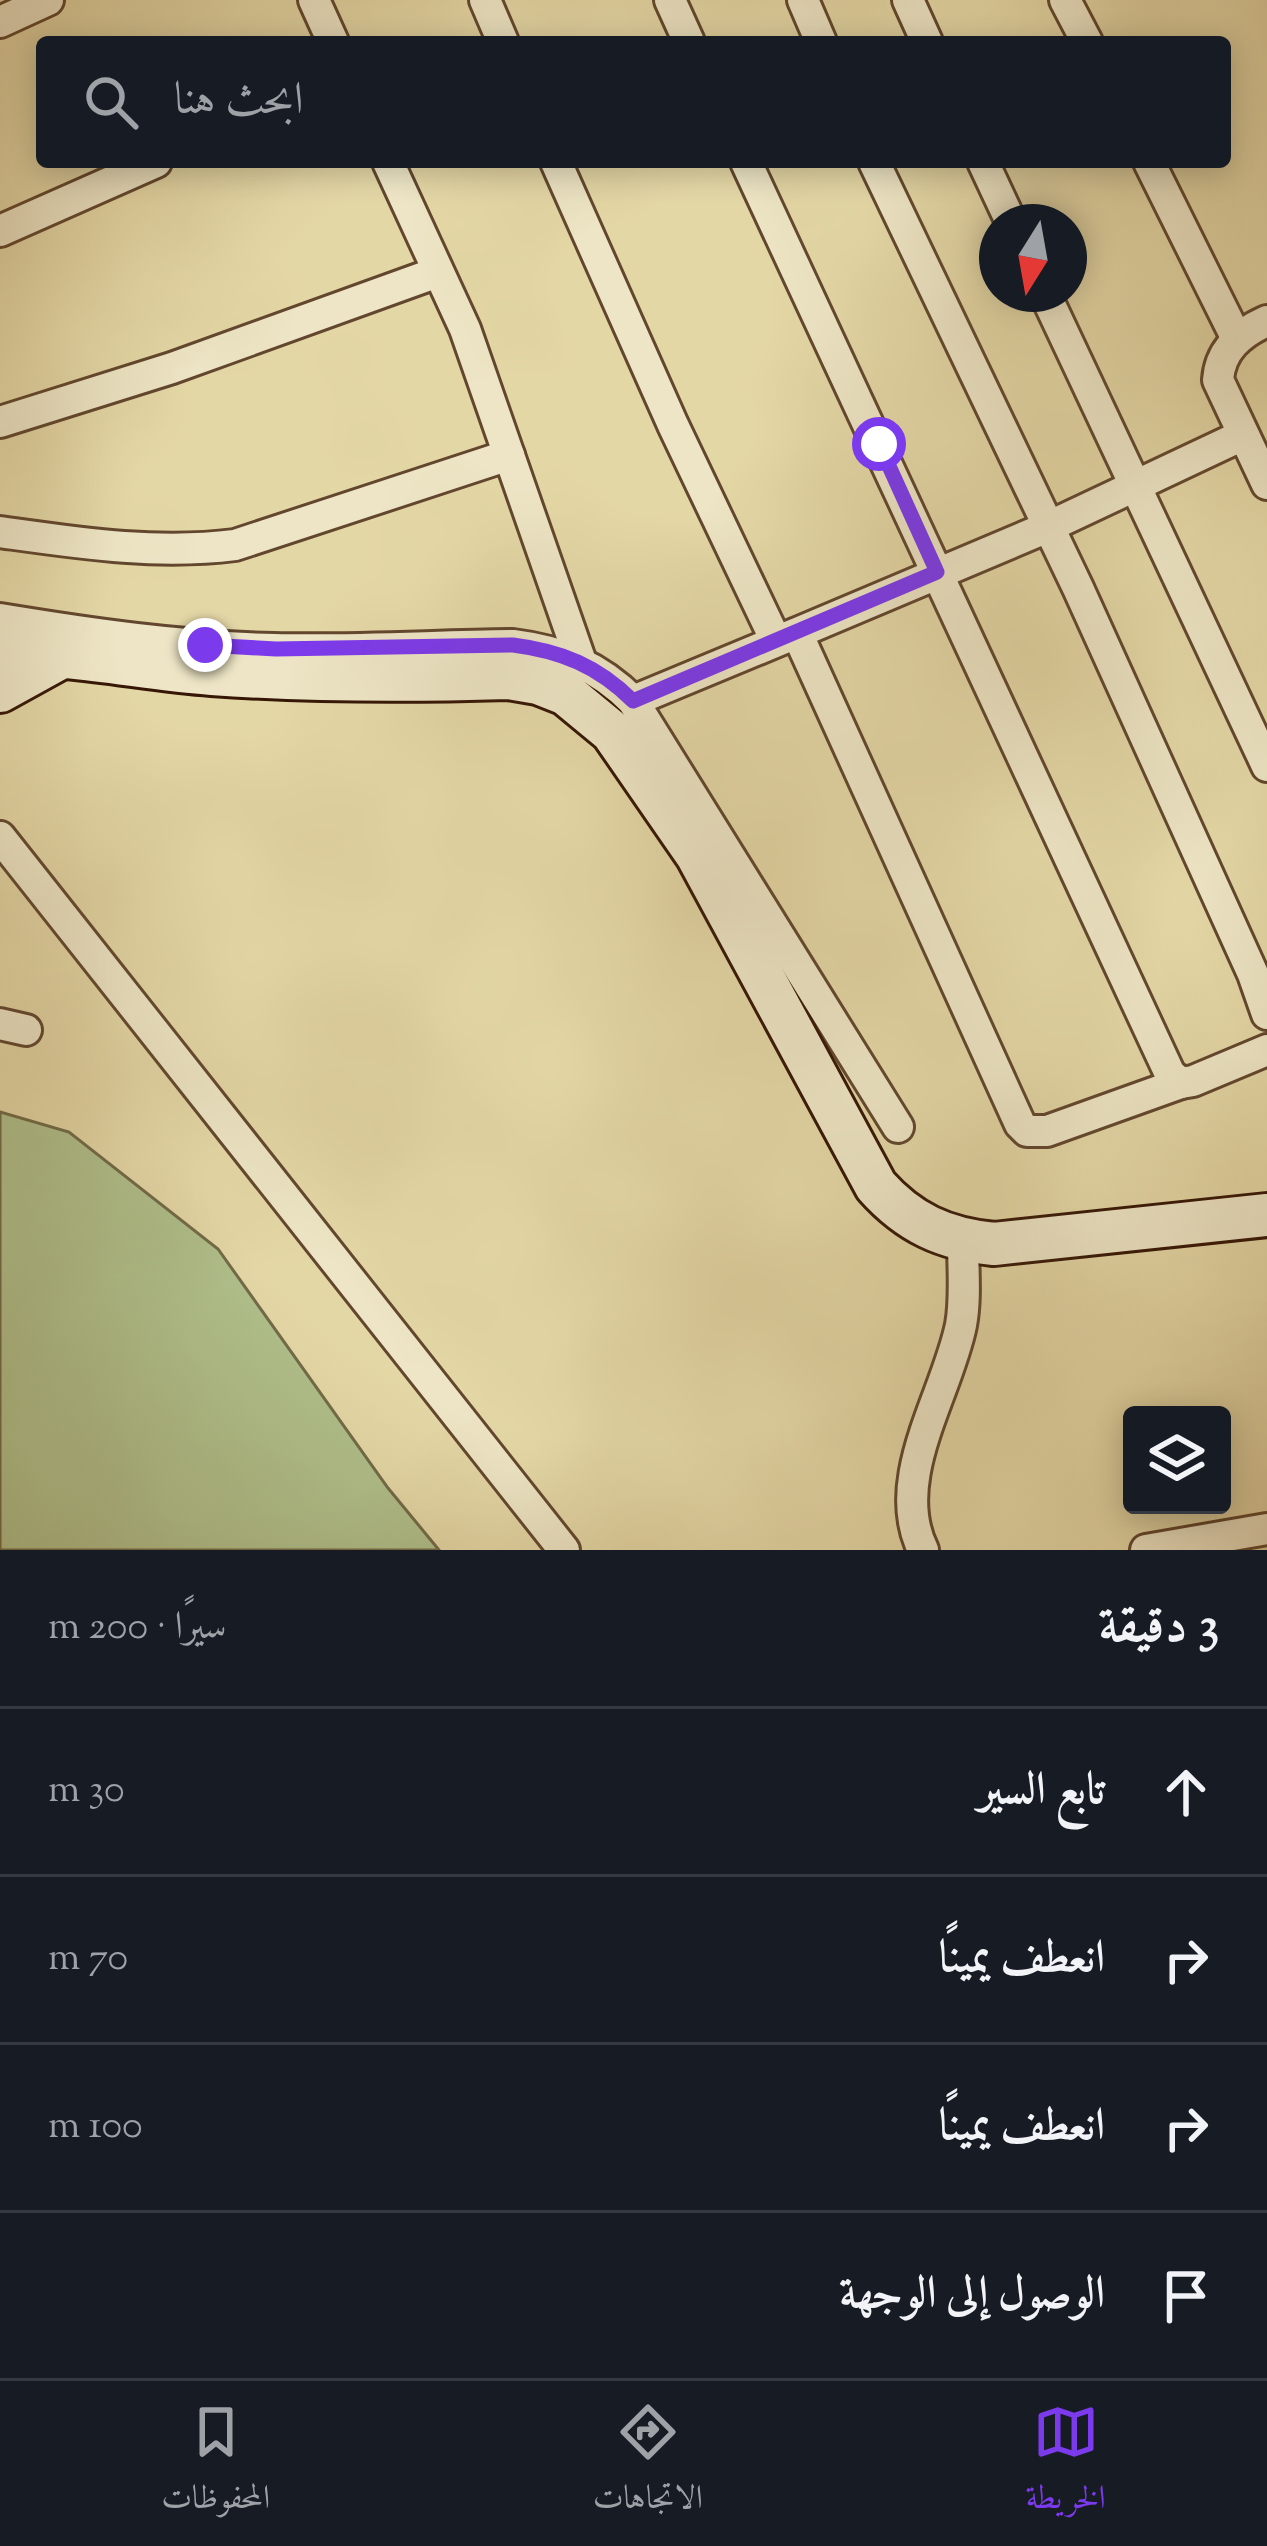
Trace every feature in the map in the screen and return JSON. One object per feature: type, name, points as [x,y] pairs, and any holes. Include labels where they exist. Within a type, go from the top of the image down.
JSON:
[{"type":"street","points":[[0,22],[48,0]]},
{"type":"street","points":[[314,0],[330,36]]},
{"type":"street","points":[[485,0],[500,36]]},
{"type":"street","points":[[670,0],[686,36]]},
{"type":"street","points":[[803,0],[818,36]]},
{"type":"street","points":[[908,0],[924,36]]},
{"type":"street","points":[[1065,0],[1084,36]]},
{"type":"street","points":[[0,230],[142,168]]},
{"type":"street","points":[[391,168],[465,329],[581,662]]},
{"type":"street","points":[[559,168],[673,425],[787,637],[1020,1124],[1027,1131],[1047,1131],[1267,1050]]},
{"type":"street","points":[[749,168],[1170,1074],[1181,1083]]},
{"type":"street","points":[[877,168],[1048,527],[1226,914],[1267,1014]]},
{"type":"street","points":[[986,168],[1003,204]]},
{"type":"street","points":[[1152,168],[1237,339]]},
{"type":"street","points":[[0,422],[172,368],[438,272]]},
{"type":"street","points":[[1054,312],[1267,766]]},
{"type":"street","points":[[1267,321],[1237,339],[1219,365],[1218,380],[1254,446],[1267,484]]},
{"type":"street","points":[[633,701],[1137,486],[1254,446]]},
{"type":"street","points":[[0,532],[139,550],[235,545],[509,455]]},
{"type":"street","points":[[0,619],[80,634],[276,649],[513,645],[548,650],[581,662],[633,701],[898,1127]]},
{"type":"street","points":[[0,655],[65,656],[281,678],[508,678],[566,694],[612,732],[698,855],[876,1186],[899,1211],[925,1228],[963,1241],[1028,1243],[1267,1216]]},
{"type":"street","points":[[0,691],[65,656]]},
{"type":"street","points":[[0,837],[560,1548]]},
{"type":"street","points":[[923,1550],[912,1511],[914,1484],[962,1322],[963,1241]]},
{"type":"street","points":[[1146,1550],[1267,1529]]},
{"type":"green space","points":[[0,1112],[69,1132],[218,1249],[388,1488],[439,1550],[0,1550]]},
{"type":"route","points":[[205,645],[276,649],[513,645],[548,650],[581,662],[633,701],[937,572],[879,444]]}]
